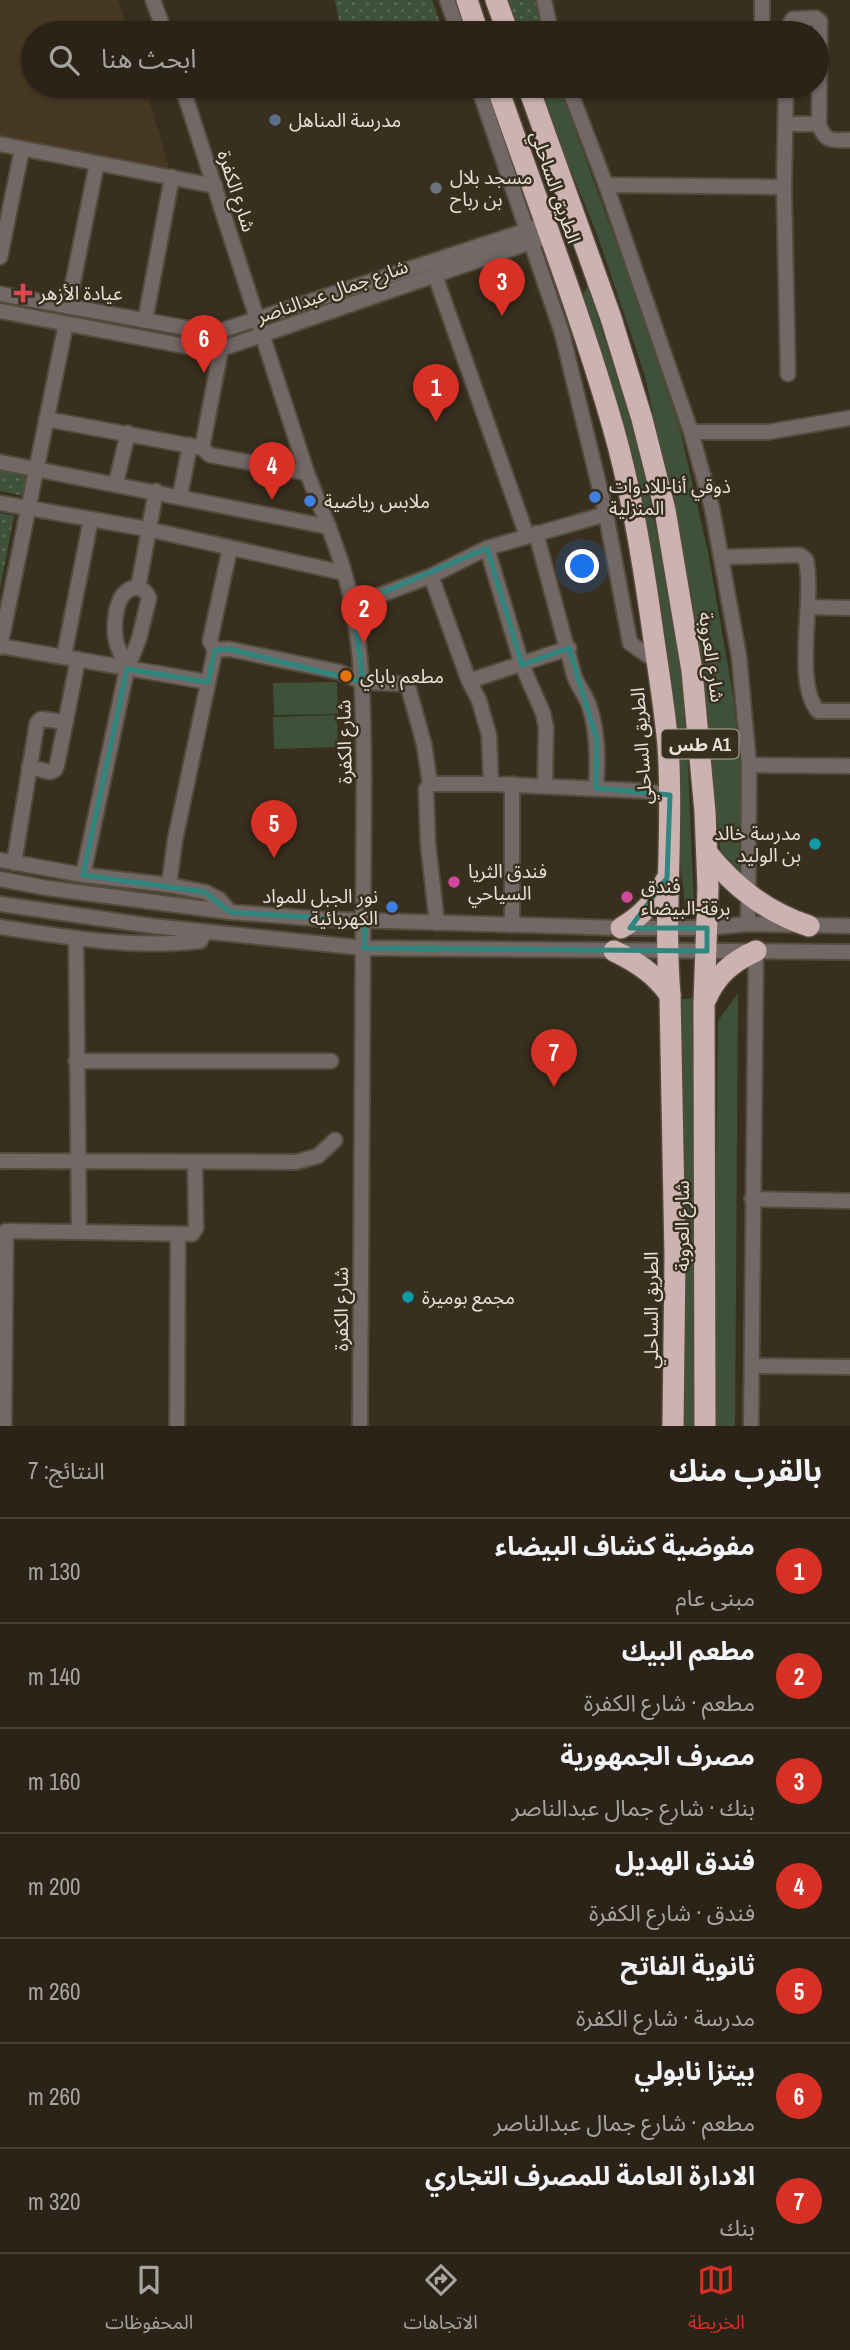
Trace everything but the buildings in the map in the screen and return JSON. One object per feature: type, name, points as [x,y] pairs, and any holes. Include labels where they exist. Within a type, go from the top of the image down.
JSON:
[{"type":"highway","points":[[467,0],[474,21]]},
{"type":"highway","points":[[496,0],[504,21]]},
{"type":"highway","name":"الطريق الساحلي","points":[[500,98],[538,233],[565,278],[613,428],[632,505],[668,745],[670,795],[666,952],[670,995],[675,1257],[673,1426]]},
{"type":"highway","name":"شارع العروبة","points":[[532,98],[594,268],[642,419],[665,510],[692,671],[700,739],[707,853],[704,1004],[705,1426]]},
{"type":"highway","points":[[538,233],[577,219]]},
{"type":"highway","points":[[565,278],[594,268]]},
{"type":"highway","points":[[707,853],[748,894],[772,911],[809,926]]},
{"type":"highway","points":[[621,928],[633,921],[653,902],[667,878]]},
{"type":"highway","points":[[614,951],[641,965],[670,995]]},
{"type":"highway","points":[[704,1004],[718,977],[742,957],[756,951]]},
{"type":"street","points":[[153,0],[160,21]]},
{"type":"street","points":[[447,0],[455,21]]},
{"type":"street","points":[[544,0],[548,21]]},
{"type":"street","points":[[762,0],[762,21]]},
{"type":"street","points":[[792,21],[817,18],[820,21]]},
{"type":"street","name":"شارع الكفرة","points":[[186,98],[307,473],[329,527],[353,605],[363,682],[365,921],[360,1426]]},
{"type":"street","points":[[483,98],[538,233],[606,513],[630,643],[657,662]]},
{"type":"street","points":[[573,98],[606,186],[691,432],[712,508],[739,656],[749,765],[748,923]]},
{"type":"street","points":[[786,98],[784,187],[788,374]]},
{"type":"street","points":[[819,98],[819,124],[822,135],[830,140],[850,140]]},
{"type":"street","points":[[785,124],[819,124]]},
{"type":"street","points":[[0,144],[215,186]]},
{"type":"street","points":[[0,257],[22,149]]},
{"type":"street","points":[[68,307],[97,163]]},
{"type":"street","points":[[145,321],[172,177]]},
{"type":"street","points":[[606,186],[784,187]]},
{"type":"street","points":[[0,294],[217,332],[257,317],[538,233]]},
{"type":"street","name":"شارع جمال عبدالناصر","points":[[0,311],[190,347],[221,349],[435,275],[538,233]]},
{"type":"street","points":[[435,275],[531,534],[569,648],[574,675],[589,706],[597,740],[596,788]]},
{"type":"street","points":[[66,324],[29,510],[2,624],[0,646],[208,681]]},
{"type":"street","points":[[180,496],[221,349]]},
{"type":"street","points":[[691,432],[768,432],[850,418]]},
{"type":"street","points":[[46,419],[196,446],[210,455],[307,473]]},
{"type":"street","points":[[116,484],[128,433]]},
{"type":"street","points":[[0,462],[329,527]]},
{"type":"street","points":[[138,588],[156,491]]},
{"type":"street","points":[[0,503],[147,529],[344,573]]},
{"type":"street","points":[[353,605],[431,576],[487,548],[606,513]]},
{"type":"street","points":[[29,767],[50,772],[55,770],[66,722],[71,658],[91,519]]},
{"type":"street","points":[[169,885],[175,840],[215,650],[211,641],[230,548]]},
{"type":"street","points":[[487,548],[522,665],[543,713],[546,727],[545,785]]},
{"type":"street","points":[[721,557],[800,555],[806,560],[806,673],[812,705],[818,711],[850,711]]},
{"type":"street","points":[[431,576],[469,681],[479,700],[489,735],[491,784]]},
{"type":"street","points":[[83,875],[127,669],[139,639],[149,598],[144,590],[138,588],[131,589],[121,597],[114,626],[115,639],[127,669]]},
{"type":"street","points":[[808,607],[850,608],[850,617]]},
{"type":"street","points":[[469,681],[569,648]]},
{"type":"street","points":[[215,650],[229,649],[340,672],[363,682],[396,682],[404,684],[409,690],[424,744],[430,784],[426,789],[428,844],[437,923]]},
{"type":"street","points":[[66,722],[47,718],[37,723],[7,861],[205,892],[220,900],[230,912]]},
{"type":"street","points":[[749,765],[850,766]]},
{"type":"street","points":[[430,784],[545,785],[645,790],[670,795]]},
{"type":"street","points":[[512,784],[512,925]]},
{"type":"street","points":[[0,879],[47,888],[230,912],[365,921],[621,928],[707,928],[748,923],[850,926]]},
{"type":"street","points":[[0,904],[205,933],[364,948],[850,952]]},
{"type":"street","points":[[0,927],[76,939],[184,943],[200,941],[205,933]]},
{"type":"street","points":[[76,939],[79,1232]]},
{"type":"street","points":[[751,1426],[756,951]]},
{"type":"street","points":[[76,1061],[331,1061]]},
{"type":"street","points":[[0,1161],[307,1161],[328,1149],[335,1140]]},
{"type":"street","points":[[4,1426],[3,1231],[191,1234],[196,1228],[195,1162]]},
{"type":"street","points":[[752,1199],[850,1201]]},
{"type":"street","points":[[177,1426],[178,1234]]},
{"type":"street","points":[[752,1366],[850,1367]]},
{"type":"highlighted area","points":[[487,548],[522,665],[569,648],[597,740],[596,788],[670,795],[667,878],[630,928],[707,928],[707,951],[364,948],[365,921],[230,912],[205,892],[83,875],[127,669],[208,682],[215,650],[229,649],[363,682],[353,605]]},
{"type":"shaded area","points":[[0,0],[118,0],[124,21],[21,21],[21,98],[149,98],[170,170],[0,137]]},
{"type":"green space","points":[[335,0],[432,0],[440,21],[339,21]]},
{"type":"green space","points":[[504,0],[538,0],[540,21],[512,21]]},
{"type":"green space","points":[[541,98],[563,98],[639,305],[680,429],[708,552],[733,695],[741,772],[739,870],[721,855],[693,602],[645,376],[597,234]]},
{"type":"green space","points":[[588,285],[638,446],[666,576],[685,700],[694,904],[685,908],[657,621],[581,299]]},
{"type":"green space","points":[[0,470],[28,476],[24,496],[0,491]]},
{"type":"green space","points":[[0,513],[14,516],[0,589]]},
{"type":"green space","points":[[337,682],[338,714],[274,715],[273,683]]},
{"type":"green space","points":[[337,715],[338,747],[274,749],[273,717]]},
{"type":"green space","points":[[738,993],[735,1426],[713,1426],[718,1021]]},
{"type":"green space","points":[[695,998],[695,1426],[678,1426],[682,999]]},
{"type":"place","name":"مدرسة المناهل","points":[[275,120]]},
{"type":"place","name":"مسجد بلال بن رباح","points":[[436,188]]},
{"type":"place","name":"عيادة الأزهر","points":[[23,293]]},
{"type":"place","name":"مصرف الجمهورية","points":[[502,316]]},
{"type":"place","name":"بيتزا نابولي","points":[[204,373]]},
{"type":"place","name":"مفوضية كشاف البيضاء","points":[[436,422]]},
{"type":"place","name":"ذوقي أنا-للادوات المنزلية","points":[[595,497]]},
{"type":"place","name":"فندق الهديل","points":[[272,500]]},
{"type":"place","name":"ملابس رياضية","points":[[310,501]]},
{"type":"place","name":"مطعم البيك","points":[[364,643]]},
{"type":"place","name":"مطعم باباي","points":[[346,676]]},
{"type":"place","name":"مدرسة خالد بن الوليد","points":[[815,844]]},
{"type":"place","name":"ثانوية الفاتح","points":[[274,858]]},
{"type":"place","name":"فندق الثريا السياحي","points":[[454,882]]},
{"type":"place","name":"فندق برقة-البيضاء","points":[[627,897]]},
{"type":"place","name":"نور الجبل للمواد الكهربائية","points":[[392,907]]},
{"type":"place","name":"الادارة العامة للمصرف التجاري","points":[[554,1087]]},
{"type":"place","name":"مجمع بوميرة","points":[[408,1297]]}]
